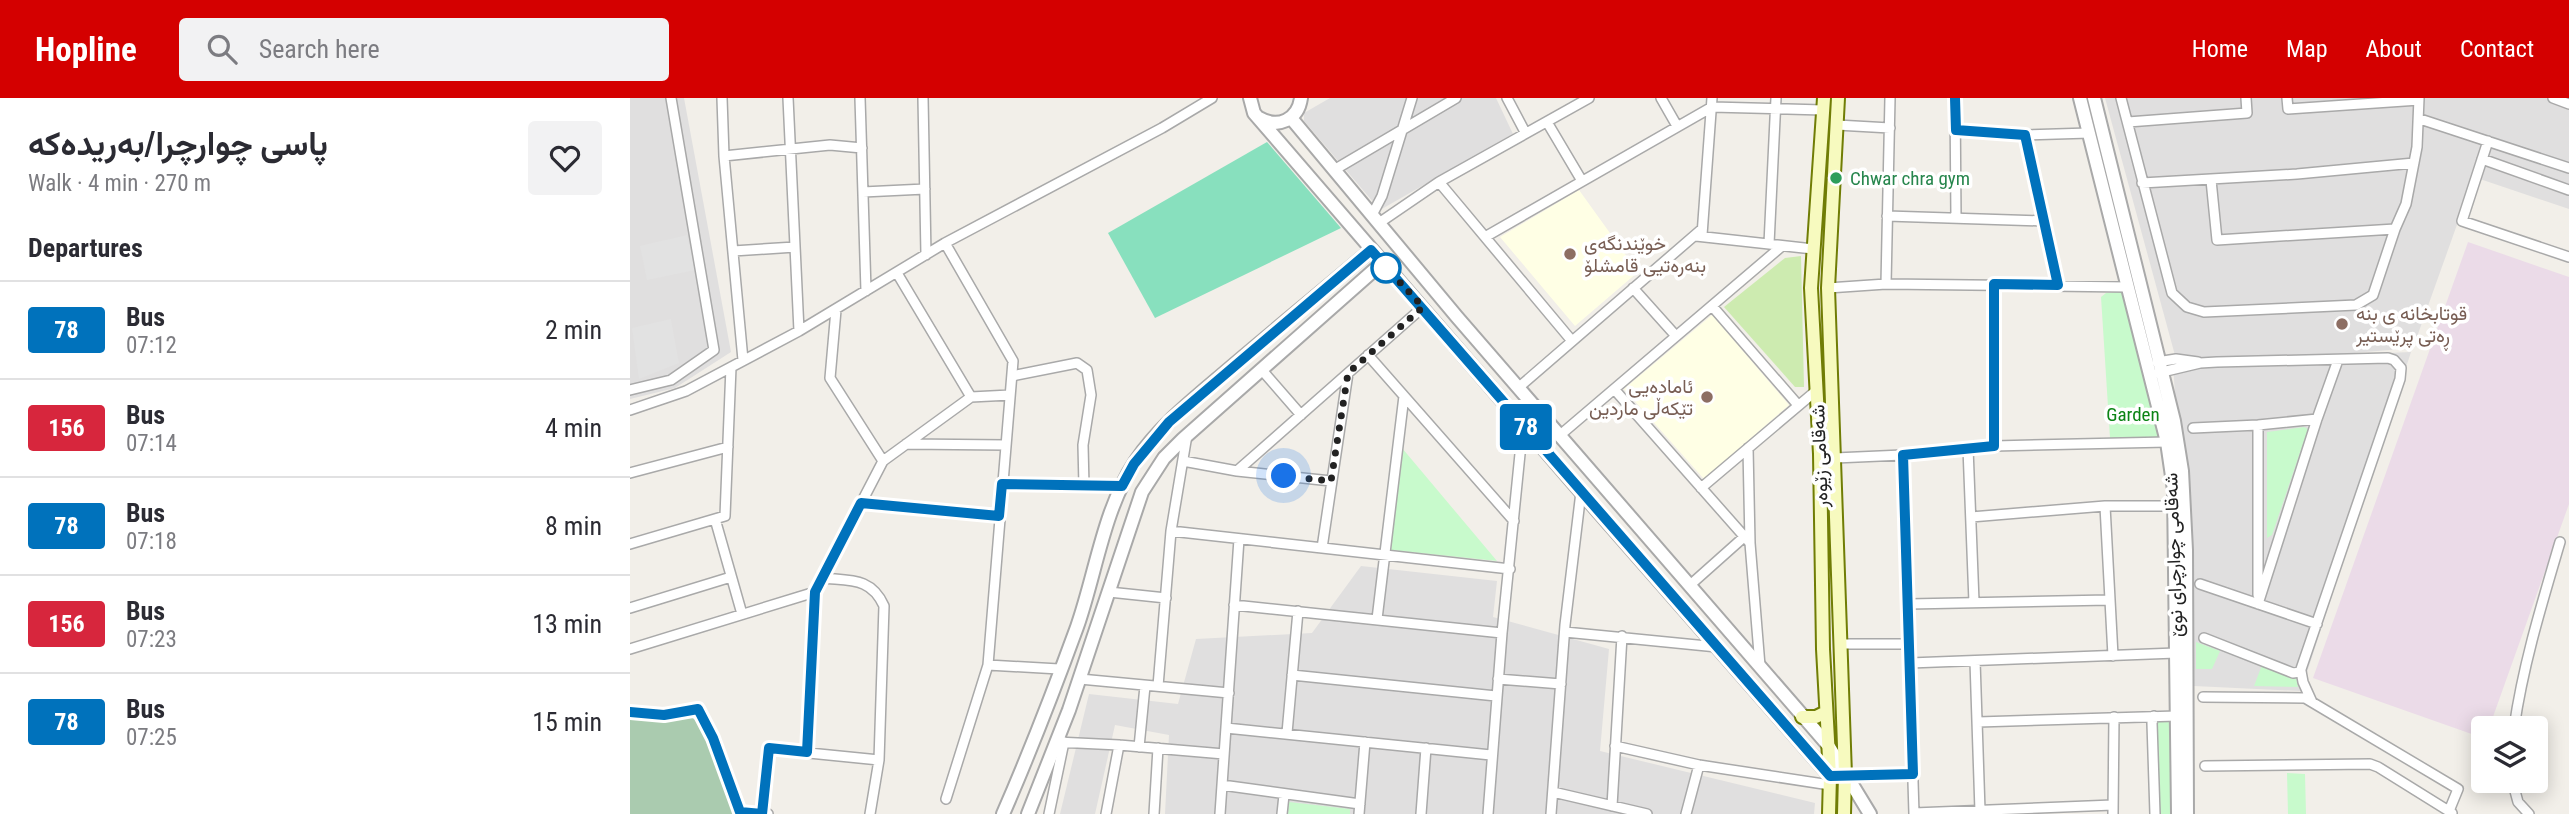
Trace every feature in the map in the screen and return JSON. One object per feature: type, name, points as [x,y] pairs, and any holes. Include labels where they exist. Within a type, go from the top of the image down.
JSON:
[{"type":"main road","name":"شەقامی زێوەر","points":[[1838,98],[1828,288],[1845,775],[1844,814]]},
{"type":"main road","name":"شەقامی زێوەر","points":[[1823,104],[1811,288],[1820,454],[1829,814]]},
{"type":"main road","points":[[1802,717],[1816,717],[1826,712]]},
{"type":"street","points":[[630,390],[671,380],[714,350],[671,98]]},
{"type":"street","points":[[722,98],[724,156],[743,360]]},
{"type":"street","points":[[788,98],[799,331]]},
{"type":"street","points":[[860,98],[866,291]]},
{"type":"street","points":[[923,98],[926,255]]},
{"type":"street","points":[[630,410],[686,391],[799,331],[945,243],[1162,128],[1212,98]]},
{"type":"street","points":[[1250,98],[1254,113],[1830,780]]},
{"type":"street","points":[[1254,113],[1271,124],[1283,122],[1291,118],[1300,101],[1312,98]]},
{"type":"street","points":[[1375,219],[1412,98]]},
{"type":"street","points":[[1334,170],[1456,98]]},
{"type":"street","points":[[1507,98],[1525,132]]},
{"type":"street","points":[[1375,219],[1589,98]]},
{"type":"street","points":[[1661,98],[1677,126]]},
{"type":"street","points":[[1769,244],[1776,98]]},
{"type":"street","points":[[1886,284],[1891,98]]},
{"type":"street","points":[[1955,98],[1956,218]]},
{"type":"street","name":"شەقامی چوارچرای نوێ","points":[[2080,98],[2128,287],[2176,436],[2184,506],[2188,814]]},
{"type":"street","name":"شەقامی چوارچرای نوێ","points":[[2094,98],[2154,368],[2175,506],[2178,814]]},
{"type":"street","points":[[2121,98],[2172,293],[2179,302],[2204,312],[2357,305],[2373,295],[2406,204],[2420,119],[2419,99],[2288,109],[2287,98]]},
{"type":"street","points":[[2128,122],[2247,113],[2246,98]]},
{"type":"street","points":[[2553,98],[2569,104]]},
{"type":"street","points":[[1518,388],[1699,234],[1712,103]]},
{"type":"street","points":[[1485,237],[1712,103],[1775,110],[1823,104]]},
{"type":"street","points":[[1291,118],[1457,317],[1828,745],[1870,814]]},
{"type":"street","points":[[2420,119],[2569,167]]},
{"type":"street","points":[[1546,122],[1582,181]]},
{"type":"street","points":[[1837,125],[1890,128]]},
{"type":"street","points":[[1956,130],[2025,135],[2089,133]]},
{"type":"street","points":[[2025,135],[2058,285]]},
{"type":"street","points":[[2488,141],[2462,221],[2569,257]]},
{"type":"street","points":[[724,156],[830,145],[862,148]]},
{"type":"street","points":[[2482,159],[2569,190]]},
{"type":"street","points":[[2142,183],[2414,163]]},
{"type":"street","points":[[2211,180],[2217,240],[2395,229]]},
{"type":"street","points":[[1439,182],[1572,341]]},
{"type":"street","points":[[863,192],[925,189]]},
{"type":"street","points":[[1887,216],[2044,221]]},
{"type":"street","points":[[1699,234],[1813,249]]},
{"type":"street","points":[[945,243],[1013,361],[988,665],[946,799]]},
{"type":"street","points":[[1559,436],[1783,246]]},
{"type":"street","points":[[733,251],[794,247]]},
{"type":"street","points":[[1003,814],[1035,740],[1077,626],[1104,534],[1122,486],[1134,464],[1169,422],[1371,250]]},
{"type":"street","points":[[1049,814],[1061,742],[1142,492],[1164,458],[1187,435],[1382,263]]},
{"type":"street","points":[[897,273],[971,397]]},
{"type":"street","points":[[1828,288],[1886,284],[2128,287]]},
{"type":"street","points":[[1994,284],[1994,446]]},
{"type":"street","points":[[1633,288],[1676,336]]},
{"type":"street","points":[[1712,306],[1798,405]]},
{"type":"street","points":[[1237,471],[1423,307]]},
{"type":"street","points":[[836,310],[830,378],[883,461]]},
{"type":"street","points":[[1443,330],[1457,317]]},
{"type":"street","points":[[1368,355],[1514,521]]},
{"type":"street","points":[[2154,368],[2200,363],[2338,359],[2388,358],[2398,363],[2402,373],[2301,671],[2312,703]]},
{"type":"street","points":[[2258,604],[2338,359]]},
{"type":"street","points":[[1012,376],[1077,363],[1087,370],[1091,395],[1083,445],[1084,485]]},
{"type":"street","points":[[630,544],[725,516],[731,367]]},
{"type":"street","points":[[1261,369],[1301,415]]},
{"type":"street","points":[[1322,548],[1348,373]]},
{"type":"street","points":[[1614,389],[1747,540]]},
{"type":"street","points":[[1701,488],[1817,390]]},
{"type":"street","points":[[807,752],[815,592],[883,461],[971,397],[1010,394]]},
{"type":"street","points":[[1377,619],[1404,396]]},
{"type":"street","points":[[2193,428],[2317,419]]},
{"type":"street","points":[[1488,814],[1496,696],[1523,424]]},
{"type":"street","points":[[2258,425],[2258,604]]},
{"type":"street","points":[[1158,686],[1171,531],[1187,435]]},
{"type":"street","points":[[1835,458],[1925,454],[1994,446],[2167,442]]},
{"type":"street","points":[[906,444],[1006,445]]},
{"type":"street","points":[[630,473],[728,447]]},
{"type":"street","points":[[1748,448],[1747,540],[1760,668]]},
{"type":"street","points":[[1968,448],[1974,602]]},
{"type":"street","points":[[1903,455],[1914,813],[2113,809],[2114,717]]},
{"type":"street","points":[[1183,461],[1237,471],[1331,481]]},
{"type":"street","points":[[1002,484],[1122,486]]},
{"type":"street","points":[[1551,814],[1565,632],[1581,492]]},
{"type":"street","points":[[861,503],[999,516]]},
{"type":"street","points":[[2105,506],[2113,656]]},
{"type":"street","points":[[1971,517],[2105,506],[2175,506]]},
{"type":"street","points":[[715,519],[742,614]]},
{"type":"street","points":[[1171,531],[1510,569]]},
{"type":"street","points":[[1220,814],[1239,539]]},
{"type":"street","points":[[1689,586],[1747,540]]},
{"type":"street","points":[[2517,716],[2536,624],[2560,542]]},
{"type":"street","points":[[630,608],[731,577]]},
{"type":"street","points":[[822,578],[871,586],[879,594],[884,606],[878,760],[870,814]]},
{"type":"street","points":[[2200,584],[2317,624]]},
{"type":"street","points":[[630,649],[815,592]]},
{"type":"street","points":[[1109,592],[1166,598]]},
{"type":"street","points":[[1909,604],[2109,600]]},
{"type":"street","points":[[1234,605],[1502,633]]},
{"type":"street","points":[[1287,733],[1298,611]]},
{"type":"street","points":[[1077,626],[1097,629]]},
{"type":"street","points":[[1565,632],[1717,647]]},
{"type":"street","points":[[1612,806],[1622,636]]},
{"type":"street","points":[[2204,638],[2293,673],[2301,671]]},
{"type":"street","points":[[1840,644],[1909,644]]},
{"type":"street","points":[[1910,663],[2176,653]]},
{"type":"street","points":[[1975,661],[1980,811]]},
{"type":"street","points":[[988,665],[1059,669]]},
{"type":"street","points":[[1292,675],[1496,696]]},
{"type":"street","points":[[1080,679],[1229,693]]},
{"type":"street","points":[[1498,679],[1561,684]]},
{"type":"street","points":[[1139,747],[1145,685]]},
{"type":"street","points":[[2203,697],[2305,698],[2458,789],[2451,813],[2370,764],[2205,766]]},
{"type":"street","points":[[1776,716],[1791,703]]},
{"type":"street","points":[[630,712],[664,715],[698,709],[713,738],[740,812],[768,814]]},
{"type":"street","points":[[2154,716],[2155,814]]},
{"type":"street","points":[[1978,722],[2177,716]]},
{"type":"street","points":[[1226,728],[1491,755]]},
{"type":"street","points":[[1061,742],[1224,754]]},
{"type":"street","points":[[1028,814],[1061,742]]},
{"type":"street","points":[[1222,785],[1360,809],[1364,742]]},
{"type":"street","points":[[1106,814],[1119,745]]},
{"type":"street","points":[[1615,746],[1699,765],[1830,780],[1845,775],[1913,774]]},
{"type":"street","points":[[762,814],[769,748],[878,760]]},
{"type":"street","points":[[1154,814],[1158,748]]},
{"type":"street","points":[[1421,814],[1426,748]]},
{"type":"street","points":[[1686,814],[1699,765]]},
{"type":"street","points":[[1553,792],[1647,814]]},
{"type":"street","points":[[2516,793],[2518,802],[2529,814]]},
{"type":"street","points":[[1282,814],[1284,795]]},
{"type":"shaded area","points":[[630,98],[684,98],[731,352],[675,388],[630,399]]},
{"type":"shaded area","points":[[1330,98],[1496,98],[1513,134],[1380,210],[1304,121],[1304,113]]},
{"type":"shaded area","points":[[2105,98],[2569,98],[2569,209],[2474,177],[2413,348],[2317,356],[2411,352],[2301,691],[2194,686],[2173,364],[2196,363],[2176,359]]},
{"type":"shaded area","name":"خوێندنگەی بنەرەتیی قامشلۆ","points":[[1579,190],[1638,272],[1575,326],[1500,237]]},
{"type":"shaded area","points":[[687,235],[695,270],[647,280],[640,246]]},
{"type":"shaded area","points":[[2468,242],[2569,277],[2569,504],[2493,716],[2471,716],[2471,734],[2313,678]]},
{"type":"shaded area","name":"ئامادەیی تێکەڵی ماردین","points":[[1712,315],[1789,405],[1704,479],[1624,389]]},
{"type":"shaded area","points":[[671,319],[679,363],[639,379],[632,328]]},
{"type":"shaded area","points":[[1361,566],[1497,581],[1493,617],[1609,649],[1600,751],[1815,803],[1814,814],[1165,814],[1169,735],[1115,725],[1095,814],[1060,814],[1089,694],[1178,704],[1196,639],[1312,633]]},
{"type":"shaded area","points":[[688,715],[700,723],[733,814],[630,814],[630,717]]},
{"type":"green space","points":[[1267,142],[1341,228],[1155,318],[1108,233]]},
{"type":"green space","points":[[1801,256],[1804,387],[1795,387],[1724,307],[1785,258]]},
{"type":"green space","name":"Garden","points":[[2127,291],[2162,437],[2110,438],[2101,297],[2106,293]]},
{"type":"green space","points":[[2304,427],[2308,429],[2272,535],[2267,538],[2267,432]]},
{"type":"green space","points":[[1402,448],[1497,561],[1391,550]]},
{"type":"green space","points":[[2196,642],[2220,651],[2212,669],[2196,669]]},
{"type":"green space","points":[[2262,665],[2296,678],[2298,687],[2254,686]]},
{"type":"green space","points":[[2156,722],[2172,722],[2174,814],[2159,814]]},
{"type":"green space","points":[[2287,773],[2305,774],[2306,814],[2288,814]]},
{"type":"green space","points":[[1289,802],[1350,809],[1350,814],[1288,814]]},
{"type":"bus line","name":"78","points":[[630,712],[664,715],[698,709],[713,738],[740,812],[762,814],[769,748],[807,752],[815,592],[861,503],[999,516],[1002,484],[1122,486],[1134,464],[1169,422],[1371,250],[1830,776],[1913,774],[1903,455],[1994,446],[1994,284],[2058,285],[2025,135],[1956,130],[1955,98]]},
{"type":"place","name":"Chwar chra gym","points":[[1836,178]]},
{"type":"place","name":"خوێندنگەی بنەرەتیی قامشلۆ","points":[[1570,254]]},
{"type":"place","name":"قوتابخانە ی بنە ڕەتی پرێستیر","points":[[2342,324]]},
{"type":"place","name":"ئامادەیی تێکەڵی ماردین","points":[[1707,397]]},
{"type":"route","points":[[1284,476],[1331,481],[1348,373],[1423,307],[1382,263],[1386,268]]}]
